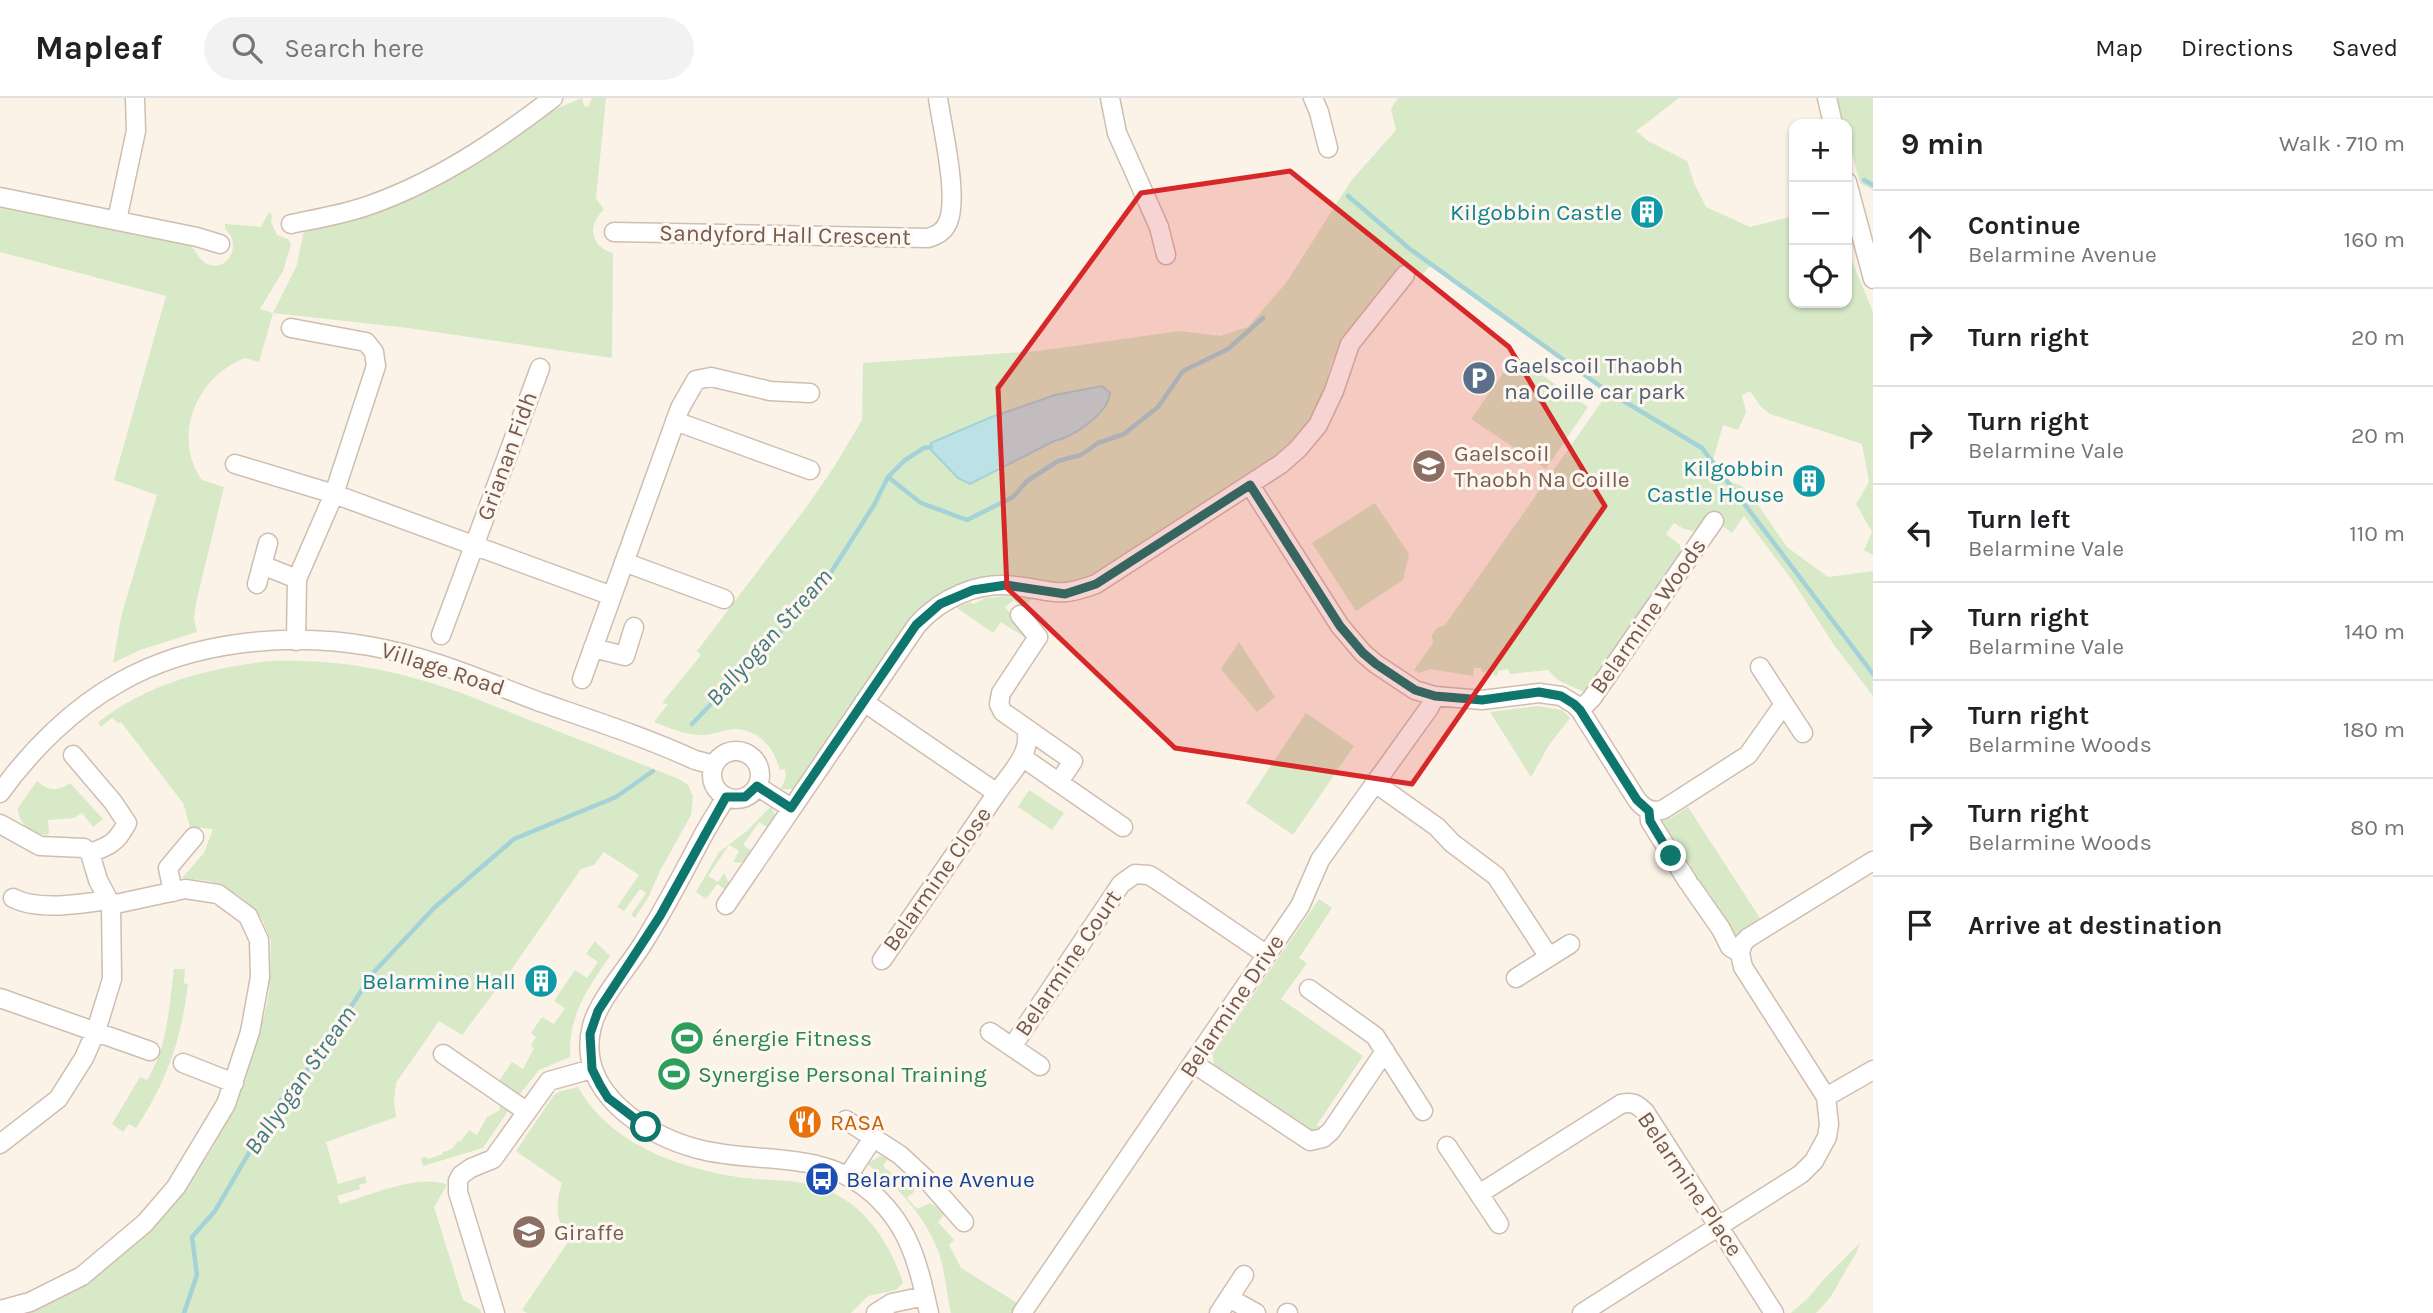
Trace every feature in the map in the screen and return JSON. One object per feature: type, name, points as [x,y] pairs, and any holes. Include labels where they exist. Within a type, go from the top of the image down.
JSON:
[{"type":"street","points":[[117,220],[135,131],[135,98]]},
{"type":"street","points":[[291,224],[362,208],[403,192],[446,170],[554,98]]},
{"type":"street","name":"Sandyford Hall Crescent","points":[[614,232],[928,238],[939,235],[948,225],[953,198],[938,98]]},
{"type":"street","points":[[1110,98],[1116,134],[1159,227],[1166,255]]},
{"type":"street","points":[[1313,98],[1320,112],[1328,148]]},
{"type":"street","points":[[1827,98],[1832,119]]},
{"type":"street","points":[[0,197],[220,244]]},
{"type":"street","points":[[1852,201],[1873,279]]},
{"type":"street","points":[[726,905],[916,625],[940,604],[973,590],[1006,585],[1065,594],[1096,584],[1281,464],[1313,431],[1325,412],[1350,344],[1405,275]]},
{"type":"street","points":[[291,328],[366,342],[374,352],[376,366],[334,494],[298,579],[296,641]]},
{"type":"street","name":"Grianan Fidh","points":[[441,635],[540,368]]},
{"type":"street","points":[[582,680],[675,421],[696,380],[711,377],[770,391],[810,393]]},
{"type":"street","points":[[675,421],[810,470]]},
{"type":"street","name":"Grianan Fidh","points":[[235,464],[334,494],[612,596]]},
{"type":"street","name":"Belarmine Woods","points":[[1250,485],[1351,639],[1376,664],[1401,682],[1435,696],[1482,700],[1548,693],[1574,704],[1580,710],[1637,800],[1649,811],[1650,821],[1730,947],[1740,953],[1743,967],[1826,1097]]},
{"type":"street","name":"Belarmine Woods","points":[[1580,710],[1592,698],[1714,521]]},
{"type":"street","points":[[257,584],[268,543]]},
{"type":"street","points":[[624,562],[724,599]]},
{"type":"street","points":[[262,565],[298,579]]},
{"type":"street","points":[[1020,615],[1038,638],[1001,693],[999,704],[1003,712],[1073,761],[1059,782]]},
{"type":"street","points":[[593,648],[625,656],[634,627]]},
{"type":"street","name":"Village Road","points":[[0,793],[33,753],[68,719],[123,680],[151,667],[205,651],[244,644],[296,641],[368,646],[420,658],[714,765]]},
{"type":"street","points":[[1760,667],[1803,733]]},
{"type":"street","name":"Belarmine Drive","points":[[1022,1313],[1300,906],[1320,860],[1435,696]]},
{"type":"street","name":"Belarmine Close","points":[[864,702],[997,793],[881,960]]},
{"type":"street","points":[[1649,811],[1658,812],[1664,809],[1748,755],[1784,704]]},
{"type":"street","points":[[997,793],[1027,748],[1029,738],[1026,729]]},
{"type":"street","points":[[730,752],[744,752],[751,756],[759,768],[757,786],[745,797],[726,797],[715,786],[714,765],[718,759],[730,752]]},
{"type":"street","points":[[73,755],[127,823],[118,839],[90,853]]},
{"type":"street","points":[[1022,757],[1123,827]]},
{"type":"street","points":[[1375,783],[1437,827],[1451,843],[1496,876],[1549,957]]},
{"type":"street","points":[[757,786],[791,808]]},
{"type":"street","points":[[726,797],[664,909],[593,1022],[589,1045],[592,1069],[608,1098],[621,1110],[646,1127],[685,1145],[718,1153],[803,1162],[848,1176],[865,1187],[895,1217],[914,1252],[927,1305],[892,1303],[876,1313]]},
{"type":"street","points":[[0,824],[40,846],[84,848],[90,853],[98,880],[110,902],[113,979],[84,1058],[58,1099],[0,1144]]},
{"type":"street","points":[[173,892],[168,868],[194,837]]},
{"type":"street","points":[[1740,953],[1748,938],[1873,861]]},
{"type":"street","name":"Belarmine Court","points":[[1012,1047],[1121,884],[1135,874],[1149,875],[1267,955]]},
{"type":"street","points":[[0,1310],[30,1302],[82,1276],[145,1223],[183,1177],[226,1104],[250,1032],[260,977],[260,940],[248,916],[218,894],[185,889],[68,906],[13,898]]},
{"type":"street","points":[[1516,978],[1570,944]]},
{"type":"street","points":[[1309,989],[1371,1032],[1423,1111]]},
{"type":"street","points":[[0,998],[150,1051]]},
{"type":"street","name":"Belarmine Court","points":[[990,1032],[1040,1066]]},
{"type":"street","points":[[1193,1063],[1310,1141],[1323,1138],[1331,1131],[1385,1051]]},
{"type":"street","points":[[443,1054],[526,1111]]},
{"type":"street","points":[[183,1063],[234,1083]]},
{"type":"street","points":[[495,1313],[457,1186],[461,1175],[493,1159],[549,1081],[592,1069]]},
{"type":"street","points":[[1582,1313],[1801,1174],[1821,1150],[1829,1124],[1826,1097],[1873,1070]]},
{"type":"street","name":"Belarmine Place","points":[[1479,1194],[1620,1104],[1629,1102],[1638,1105],[1774,1313]]},
{"type":"street","points":[[846,1120],[900,1155],[928,1181],[964,1222]]},
{"type":"street","points":[[848,1176],[873,1138]]},
{"type":"street","points":[[1447,1146],[1499,1224]]},
{"type":"street","points":[[1244,1275],[1224,1305],[1256,1313]]},
{"type":"highlighted area","points":[[1290,171],[1509,347],[1605,506],[1412,784],[1175,748],[1007,588],[998,388],[1141,193]]},
{"type":"green space","points":[[582,98],[584,106],[588,107],[592,98],[606,98],[596,198],[604,210],[593,228],[600,246],[613,253],[612,358],[408,328],[273,313],[297,265],[303,234],[310,227],[334,218],[549,112]]},
{"type":"green space","points":[[1398,98],[1679,98],[1636,131],[1648,141],[1687,161],[1706,207],[1750,227],[1789,217],[1789,308],[1852,308],[1852,261],[1873,312],[1873,555],[1864,550],[1872,532],[1856,504],[1869,482],[1862,444],[1770,414],[1761,407],[1750,391],[1742,395],[1746,412],[1738,430],[1723,425],[1709,474],[1742,486],[1787,547],[1828,577],[1873,571],[1873,696],[1744,516],[1732,533],[1709,516],[1694,531],[1674,523],[1666,534],[1680,545],[1681,554],[1586,693],[1558,680],[1548,670],[1510,674],[1508,669],[1498,671],[1498,675],[1494,676],[1493,671],[1482,672],[1481,668],[1474,668],[1473,676],[1430,669],[1419,673],[1414,670],[1433,643],[1432,635],[1437,628],[1445,625],[1607,394],[1430,266],[1421,276],[1405,263],[1339,347],[1312,420],[1280,456],[1078,583],[943,594],[798,786],[781,789],[786,777],[785,769],[780,770],[769,747],[751,732],[734,729],[696,735],[654,722],[668,704],[662,703],[701,655],[697,651],[808,505],[862,420],[863,363],[1038,351],[1180,331],[1220,336],[1248,327],[1286,283],[1351,181],[1396,130],[1391,109]]},
{"type":"green space","points":[[1837,98],[1873,98],[1873,190],[1860,183],[1852,153],[1852,119],[1843,119]]},
{"type":"green space","points":[[0,206],[188,243],[204,262],[215,266],[227,261],[233,249],[233,242],[225,224],[261,227],[269,212],[277,235],[288,239],[291,245],[283,271],[260,309],[273,313],[259,362],[245,358],[214,378],[202,393],[189,427],[193,463],[202,480],[224,487],[196,603],[194,619],[197,632],[140,650],[113,663],[121,617],[157,495],[114,480],[166,296],[0,252]]},
{"type":"green space","points":[[1515,356],[1588,407],[1546,469],[1471,419]]},
{"type":"green space","points":[[1375,503],[1409,554],[1403,580],[1356,611],[1312,543]]},
{"type":"green space","points":[[1004,596],[1032,599],[1021,608],[1014,600],[1005,607],[1024,629],[1027,639],[1001,622],[993,633],[957,608],[985,598]]},
{"type":"green space","points":[[1239,642],[1275,697],[1257,712],[1221,669]]},
{"type":"green space","points":[[269,661],[320,662],[365,667],[411,677],[459,692],[679,779],[688,785],[693,796],[691,815],[635,918],[631,915],[646,893],[640,889],[624,911],[617,907],[639,875],[604,852],[594,865],[581,869],[462,1035],[439,1021],[396,1083],[396,1117],[326,1142],[338,1184],[365,1176],[367,1183],[359,1185],[360,1189],[337,1196],[340,1204],[408,1184],[436,1182],[447,1185],[434,1207],[463,1300],[481,1310],[481,1313],[9,1313],[34,1304],[185,1189],[213,1147],[241,1083],[265,1013],[269,992],[271,941],[263,921],[246,901],[235,893],[210,881],[182,878],[204,853],[213,829],[190,827],[183,803],[121,722],[118,723],[112,718],[101,727],[98,722],[118,708],[159,687],[200,674]]},
{"type":"green space","points":[[1537,706],[1562,710],[1570,718],[1549,745],[1531,777],[1490,712]]},
{"type":"green space","points":[[1306,713],[1354,746],[1293,835],[1246,803]]},
{"type":"green space","points":[[37,781],[53,789],[70,783],[103,819],[93,827],[82,813],[74,818],[48,820],[47,835],[31,830],[20,819],[18,808]]},
{"type":"green space","points":[[1029,790],[1064,813],[1052,830],[1018,807]]},
{"type":"green space","points":[[771,806],[775,815],[769,828],[759,822],[743,845],[753,852],[749,858],[742,862],[733,862],[739,851],[729,845],[708,876],[718,882],[724,873],[729,883],[726,890],[717,884],[706,899],[696,892],[719,852],[747,831]]},
{"type":"green space","points":[[1688,807],[1760,918],[1734,936],[1707,890],[1703,889],[1690,869],[1691,865],[1660,821],[1671,818]]},
{"type":"green space","points":[[1319,899],[1332,908],[1299,958],[1307,963],[1281,999],[1363,1056],[1317,1125],[1325,1131],[1315,1136],[1214,1068],[1213,1053]]},
{"type":"green space","points":[[595,941],[610,956],[576,1015],[570,1042],[570,1057],[539,1070],[519,1095],[499,1081],[512,1062],[523,1069],[534,1048],[531,1045],[536,1037],[531,1033],[542,1017],[554,1024],[565,1008],[554,1001],[575,970],[587,978],[598,962],[586,954]]},
{"type":"green space","points":[[174,969],[185,969],[184,983],[188,984],[177,1042],[147,1111],[136,1128],[129,1124],[123,1132],[112,1124],[140,1077],[147,1080],[154,1067],[167,1026]]},
{"type":"green space","points":[[578,1087],[609,1125],[650,1151],[673,1161],[721,1174],[803,1183],[839,1196],[854,1206],[879,1233],[903,1283],[896,1290],[868,1296],[851,1313],[527,1313],[522,1310],[570,1239],[559,1220],[558,1198],[562,1183],[516,1151],[554,1095]]},
{"type":"green space","points":[[499,1105],[508,1111],[483,1148],[423,1166],[421,1158],[428,1159],[452,1149],[469,1130],[477,1135],[487,1117],[500,1110]]},
{"type":"green space","points":[[880,1156],[888,1158],[883,1166],[907,1187],[915,1181],[914,1192],[907,1198],[917,1209],[930,1203],[946,1212],[938,1222],[954,1240],[949,1245],[961,1268],[1019,1304],[1013,1313],[951,1313],[942,1264],[931,1235],[908,1201],[889,1181],[867,1164]]},
{"type":"green space","points":[[1860,1243],[1834,1292],[1816,1313],[1791,1313],[1807,1299]]},
{"type":"water","points":[[1102,386],[1110,393],[1108,401],[1088,423],[1070,435],[970,484],[958,478],[931,450],[931,443],[989,418],[1055,395]]},
{"type":"waterway","points":[[1864,180],[1873,185]]},
{"type":"waterway","points":[[1348,196],[1410,249],[1607,391],[1702,448],[1873,674]]},
{"type":"waterway","name":"Ballyogan Stream","points":[[888,477],[921,503],[967,520],[1013,497],[1027,481],[1058,461],[1081,455],[1098,443],[1124,434],[1158,407],[1183,371],[1228,349],[1263,318]]},
{"type":"waterway","name":"Ballyogan Stream","points":[[692,724],[780,632],[828,577],[874,505],[888,477],[905,460],[924,448],[931,447]]},
{"type":"waterway","name":"Ballyogan Stream","points":[[184,1313],[197,1275],[192,1237],[215,1211],[277,1105],[316,1060],[373,973],[434,908],[514,839],[616,797],[653,771]]},
{"type":"place","name":"Kilgobbin Castle","points":[[1647,212]]},
{"type":"place","name":"Gaelscoil Thaobh na Coille car park","points":[[1479,378]]},
{"type":"place","name":"Gaelscoil Thaobh Na Coille","points":[[1429,466]]},
{"type":"place","name":"Kilgobbin Castle House","points":[[1809,481]]},
{"type":"place","name":"Belarmine Hall","points":[[541,981]]},
{"type":"place","name":"énergie Fitness","points":[[687,1038]]},
{"type":"place","name":"Synergise Personal Training","points":[[674,1074]]},
{"type":"place","name":"RASA","points":[[805,1122]]},
{"type":"place","name":"Belarmine Avenue","points":[[822,1179]]},
{"type":"place","name":"Giraffe","points":[[529,1232]]},
{"type":"route","points":[[646,1127],[621,1110],[608,1098],[600,1085],[592,1069],[590,1034],[598,1011],[660,916],[726,797],[745,797],[757,786],[791,808],[916,625],[940,604],[973,590],[1006,585],[1065,594],[1096,584],[1250,485],[1340,626],[1363,653],[1406,685],[1435,696],[1482,700],[1539,692],[1561,696],[1574,704],[1637,800],[1649,811],[1650,821],[1671,856]]}]
